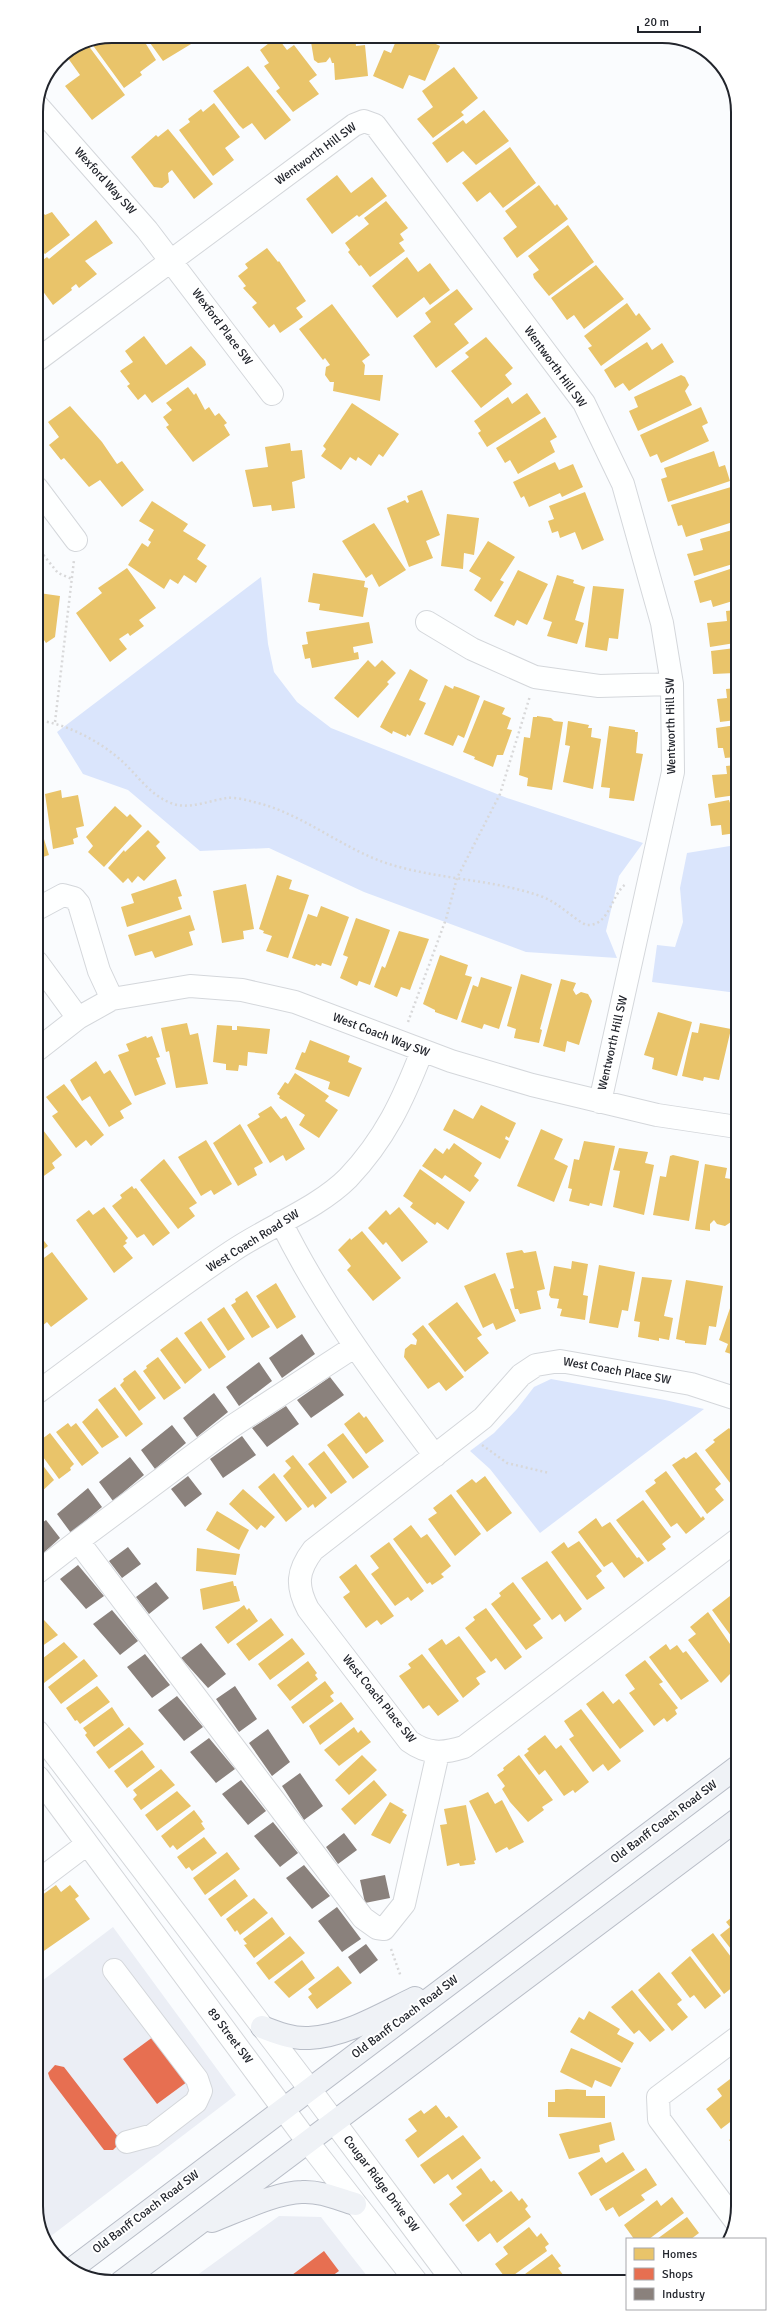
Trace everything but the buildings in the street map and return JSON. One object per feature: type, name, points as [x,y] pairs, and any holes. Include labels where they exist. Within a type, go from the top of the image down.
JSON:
[{"type":"main road","name":"Old Banff Coach Road SW","points":[[76,2265],[309,2088],[731,1772]]},
{"type":"main road","points":[[130,2275],[731,1824]]},
{"type":"main road","points":[[262,2027],[283,2035],[302,2038],[321,2036],[371,2019],[456,1979]]},
{"type":"main road","points":[[190,2229],[272,2199],[301,2192],[326,2194],[355,2204]]},
{"type":"street","name":"Wexford Way SW","points":[[43,112],[133,212],[171,260]]},
{"type":"street","name":"Wentworth Hill SW","points":[[43,356],[354,125],[364,121],[376,125],[584,403],[623,484],[662,622],[672,684],[673,772],[600,1102]]},
{"type":"street","name":"Wexford Place SW","points":[[171,260],[272,394]]},
{"type":"street","points":[[43,496],[76,540]]},
{"type":"street","points":[[427,622],[472,649],[536,676],[599,686],[672,684]]},
{"type":"street","points":[[43,906],[63,895],[74,898],[79,904],[99,971],[112,999]]},
{"type":"street","points":[[43,970],[78,1018]]},
{"type":"street","name":"West Coach Way SW","points":[[43,1045],[78,1018],[112,999],[190,986],[242,990],[295,1002],[422,1051],[517,1081],[657,1115],[731,1126]]},
{"type":"street","name":"West Coach Road SW","points":[[43,1388],[232,1251],[313,1204],[347,1179],[368,1155],[390,1124],[406,1095],[422,1051]]},
{"type":"street","points":[[281,1222],[319,1293],[354,1347],[435,1456]]},
{"type":"street","points":[[43,1568],[231,1427],[354,1347]]},
{"type":"street","name":"West Coach Place SW","points":[[438,1754],[418,1748],[409,1741],[308,1609],[300,1588],[303,1564],[313,1550],[465,1433],[496,1405],[524,1372],[536,1365],[560,1361],[691,1384],[731,1397]]},
{"type":"street","points":[[78,1541],[363,1918],[378,1928],[384,1929],[404,1904],[438,1754],[464,1747],[731,1545]]},
{"type":"street","points":[[43,1750],[46,1760],[177,1915],[309,2088]]},
{"type":"street","name":"89 Street SW","points":[[43,1784],[307,2141]]},
{"type":"street","points":[[43,1877],[87,1844]]},
{"type":"street","points":[[152,1933],[177,1915]]},
{"type":"street","points":[[114,1970],[197,2079],[201,2091],[196,2102],[154,2135],[127,2142]]},
{"type":"street","points":[[730,2214],[659,2119],[658,2097],[731,2042]]},
{"type":"street","name":"Cougar Ridge Drive SW","points":[[309,2088],[448,2275]]},
{"type":"street","points":[[307,2141],[411,2275]]},
{"type":"path","points":[[54,722],[76,540]]},
{"type":"path","points":[[43,554],[58,573],[72,579]]},
{"type":"path","points":[[407,1026],[446,919],[457,878],[500,794],[536,676]]},
{"type":"path","points":[[43,721],[54,722],[107,749],[124,763],[140,781],[168,801],[177,805],[198,804],[230,797],[255,802],[286,813],[382,861],[413,871],[517,889],[557,903],[583,923],[589,925],[603,918],[620,889],[624,885],[631,883]]},
{"type":"path","points":[[465,1433],[507,1463],[549,1473]]},
{"type":"path","points":[[384,1929],[401,1977]]},
{"type":"shaded area","points":[[261,577],[268,644],[274,672],[297,702],[331,728],[507,798],[643,843],[619,876],[606,931],[617,958],[526,952],[364,892],[269,848],[200,851],[128,790],[83,774],[57,732]]},
{"type":"shaded area","points":[[731,846],[731,992],[652,982],[657,945],[675,947],[683,922],[680,888],[687,853]]},
{"type":"shaded area","points":[[551,1379],[665,1400],[704,1409],[540,1533],[490,1469],[470,1451],[494,1433],[517,1409],[534,1387]]},
{"type":"shaded area","points":[[113,1927],[236,2095],[50,2237],[45,2224],[43,2206],[43,1980]]},
{"type":"shaded area","points":[[279,2216],[321,2217],[366,2275],[197,2275]]}]
